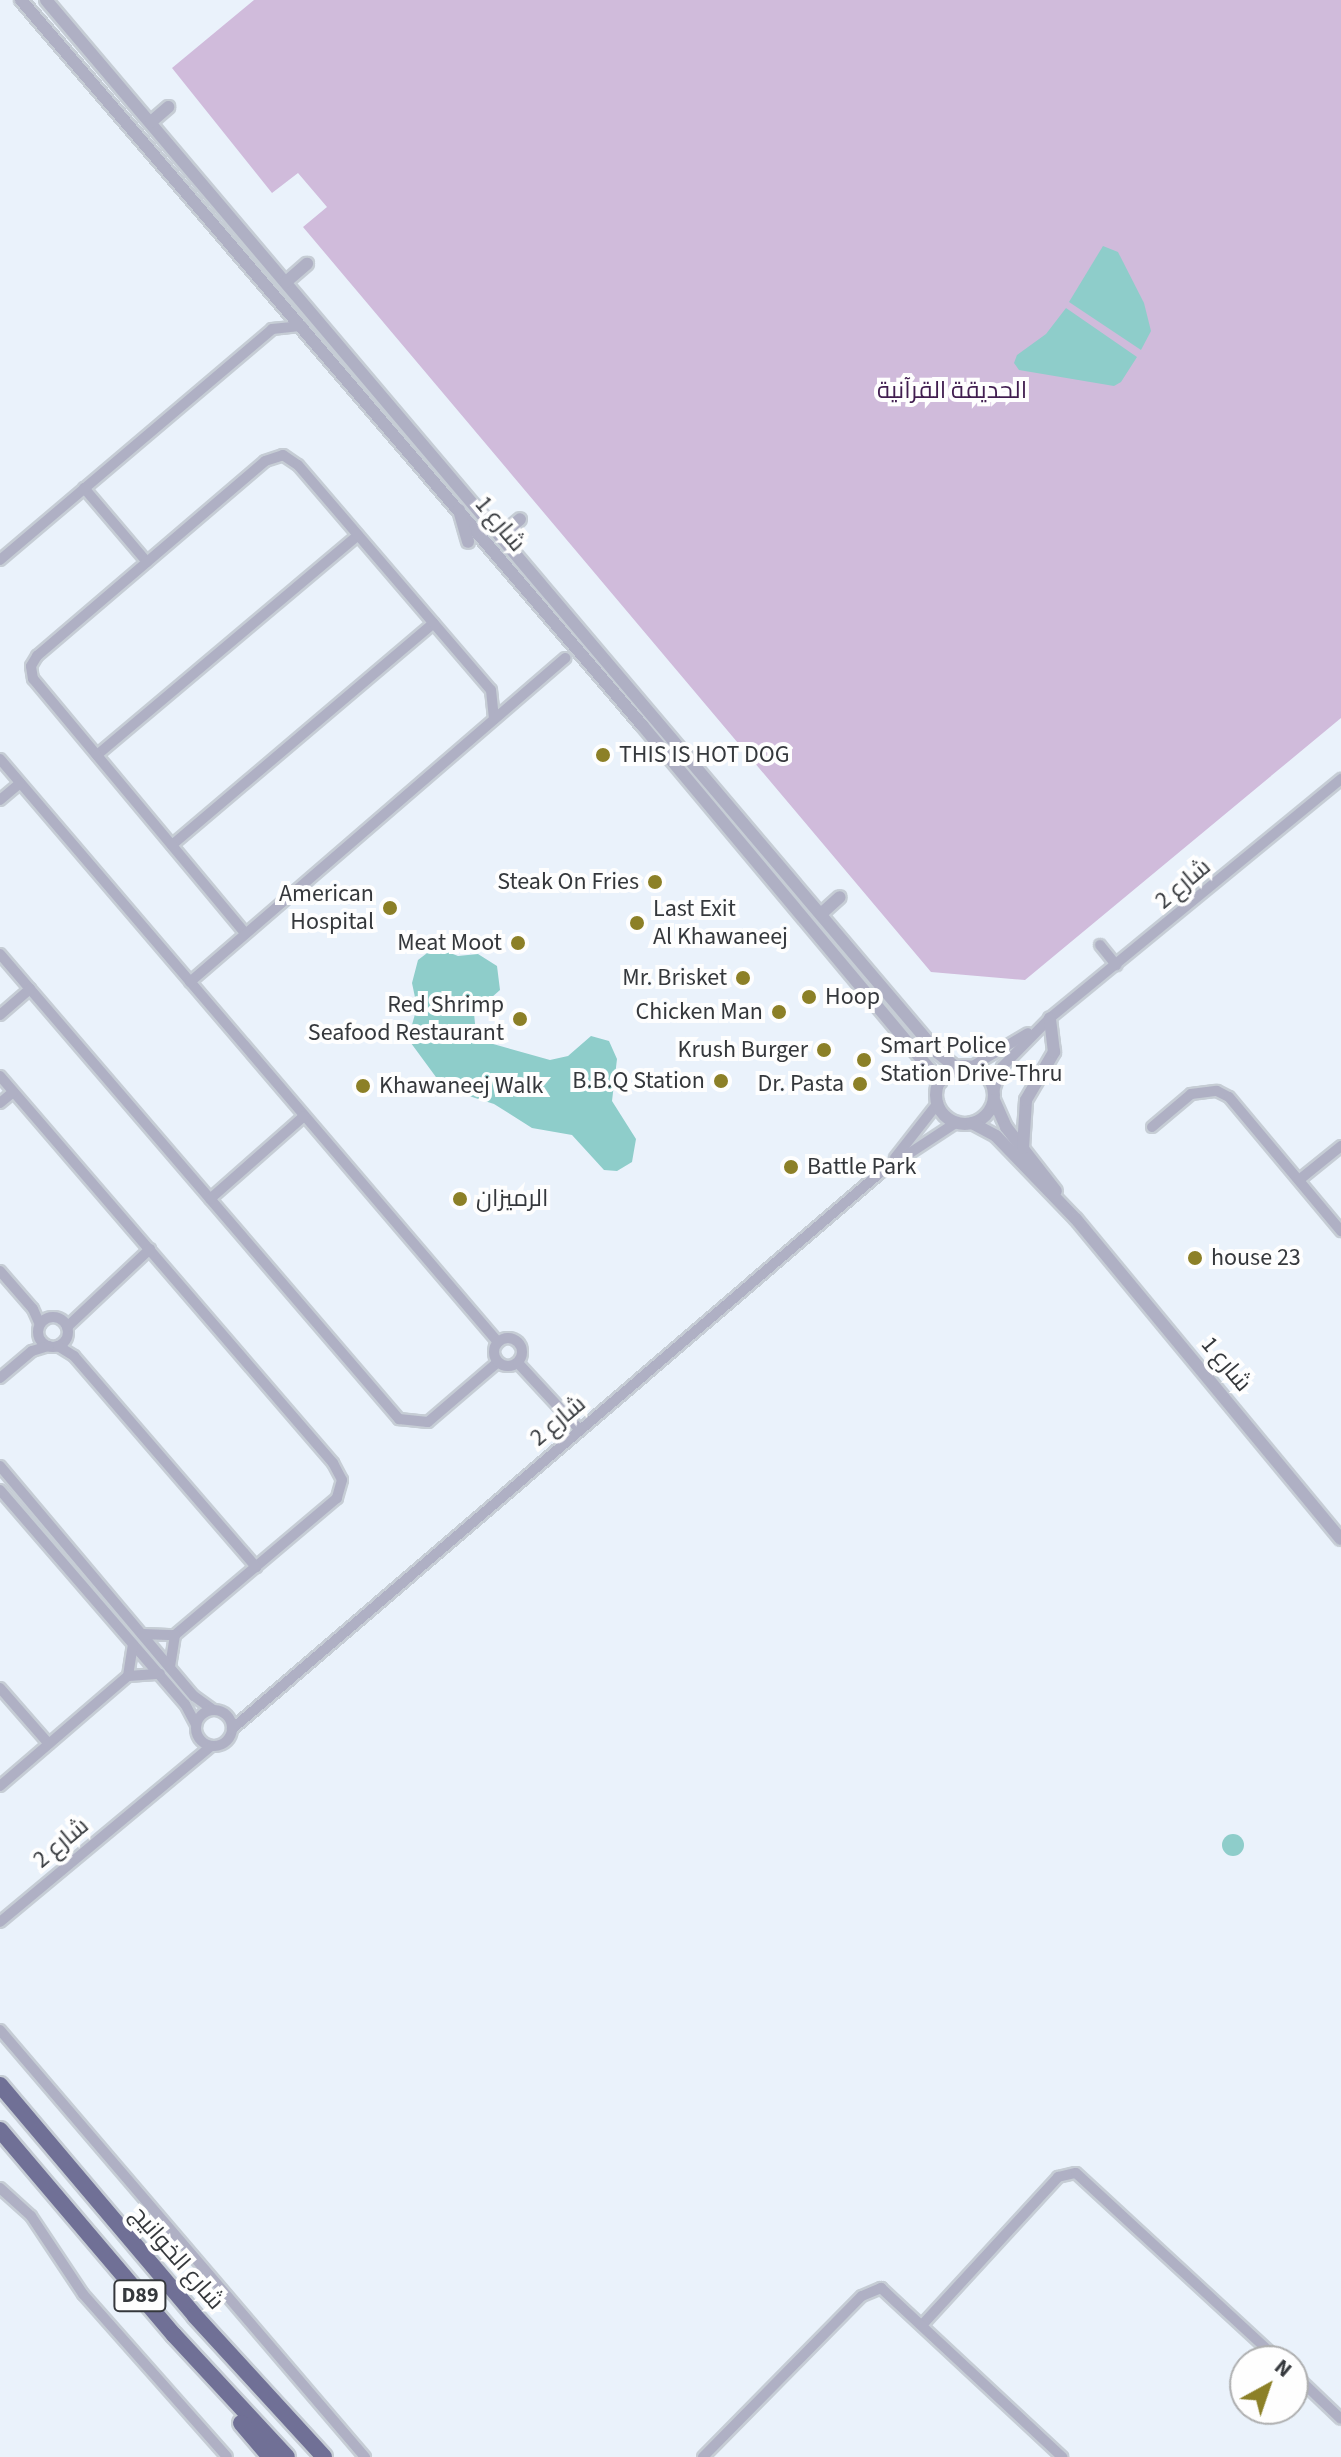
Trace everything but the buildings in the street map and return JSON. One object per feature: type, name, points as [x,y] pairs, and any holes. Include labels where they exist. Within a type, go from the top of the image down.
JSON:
[{"type":"highway","name":"شارع الخوانيج","points":[[0,2085],[195,2316],[324,2457]]},
{"type":"highway","name":"D89","points":[[0,2130],[207,2372],[287,2457]]},
{"type":"highway","points":[[207,2372],[270,2457]]},
{"type":"street","name":"شارع 1","points":[[21,0],[59,39],[940,1082]]},
{"type":"street","points":[[30,0],[59,39]]},
{"type":"street","name":"شارع 1","points":[[46,0],[937,1052],[957,1068]]},
{"type":"street","points":[[151,122],[168,107]]},
{"type":"street","points":[[286,282],[307,264]]},
{"type":"street","points":[[0,560],[272,329],[280,300]]},
{"type":"street","points":[[272,329],[302,326]]},
{"type":"street","points":[[245,933],[33,679],[31,666],[147,562],[276,455],[294,460],[491,690],[518,698]]},
{"type":"street","points":[[84,488],[147,562]]},
{"type":"street","points":[[459,510],[468,542]]},
{"type":"street","points":[[500,536],[520,519]]},
{"type":"street","points":[[97,755],[358,535]]},
{"type":"street","points":[[172,845],[434,623]]},
{"type":"street","points":[[190,982],[566,658]]},
{"type":"street","points":[[491,690],[494,718]]},
{"type":"street","points":[[0,759],[498,1342]]},
{"type":"street","name":"شارع 2","points":[[994,1096],[1002,1067],[1050,1018],[1341,779]]},
{"type":"street","points":[[0,800],[20,783]]},
{"type":"street","points":[[821,914],[840,897]]},
{"type":"street","points":[[1100,945],[1116,965]]},
{"type":"street","points":[[0,954],[399,1419],[428,1422],[498,1362]]},
{"type":"street","points":[[0,1015],[30,989]]},
{"type":"street","points":[[1023,1148],[1026,1100],[1054,1052],[1050,1018]]},
{"type":"street","name":"شارع 2","points":[[971,1067],[1050,1018]]},
{"type":"street","points":[[971,1067],[986,1075],[994,1096],[984,1117],[972,1123],[957,1122],[938,1103],[940,1082],[957,1068],[971,1067]]},
{"type":"street","points":[[0,1076],[339,1471],[337,1498],[175,1635],[170,1668]]},
{"type":"street","points":[[1152,1127],[1191,1094],[1217,1091],[1238,1107],[1341,1231]]},
{"type":"street","points":[[0,1103],[13,1092]]},
{"type":"street","name":"شارع 1","points":[[994,1096],[1023,1148],[1076,1219],[1341,1539]]},
{"type":"street","name":"شارع 2","points":[[887,1167],[938,1103]]},
{"type":"street","points":[[210,1199],[304,1116]]},
{"type":"street","name":"شارع 2","points":[[0,1922],[184,1764],[211,1746],[227,1741],[232,1729],[255,1706],[887,1167],[957,1122]]},
{"type":"street","name":"شارع 1","points":[[972,1123],[996,1136],[1076,1219]]},
{"type":"street","points":[[1299,1180],[1341,1146]]},
{"type":"street","points":[[32,1351],[53,1346],[67,1332],[79,1311],[150,1249]]},
{"type":"street","points":[[0,1271],[46,1324],[53,1346],[74,1356],[256,1567]]},
{"type":"street","points":[[0,1378],[32,1351],[46,1324],[79,1311]]},
{"type":"street","points":[[46,1324],[67,1332]]},
{"type":"street","points":[[67,1332],[74,1356]]},
{"type":"street","points":[[507,1338],[519,1342],[523,1351],[518,1363],[508,1367],[498,1362],[494,1352],[498,1342],[507,1338]]},
{"type":"street","points":[[518,1363],[576,1432]]},
{"type":"street","points":[[0,1466],[170,1668],[218,1711],[232,1729]]},
{"type":"street","points":[[0,1490],[160,1674],[211,1746]]},
{"type":"street","points":[[141,1633],[175,1635]]},
{"type":"street","points":[[128,1676],[133,1644]]},
{"type":"street","points":[[0,1786],[128,1676],[160,1674]]},
{"type":"street","points":[[0,1688],[49,1744]]},
{"type":"street","name":"شارع 2","points":[[218,1711],[255,1706]]},
{"type":"street","points":[[197,1730],[218,1711]]},
{"type":"street","name":"شارع 2","points":[[184,1764],[197,1730]]},
{"type":"street","points":[[0,2030],[365,2457]]},
{"type":"street","points":[[923,2324],[1058,2177],[1076,2173],[1263,2345]]},
{"type":"street","points":[[0,2188],[31,2216],[83,2294],[227,2457]]},
{"type":"street","points":[[703,2457],[867,2291],[888,2291],[1062,2457]]},
{"type":"street","points":[[1309,2388],[1341,2419]]},
{"type":"green space","name":"الحديقة القرآنية","points":[[254,0],[1341,0],[1341,718],[1025,980],[931,972],[303,227],[327,207],[298,173],[272,193],[172,68]]},
{"type":"shaded area","points":[[1103,246],[1118,252],[1144,303],[1151,331],[1141,350],[1069,302]]},
{"type":"shaded area","points":[[1066,308],[1137,357],[1121,382],[1114,386],[1019,370],[1014,363],[1017,355],[1046,334]]},
{"type":"shaded area","points":[[435,947],[458,956],[478,954],[497,966],[500,990],[474,1013],[476,1034],[486,1042],[550,1060],[568,1056],[591,1036],[609,1041],[617,1059],[612,1101],[636,1139],[632,1162],[617,1171],[604,1170],[572,1135],[532,1128],[494,1104],[444,1088],[408,1039],[417,1007],[412,983],[418,960]]},
{"type":"shaded area","points":[[1233,1834],[1241,1837],[1244,1845],[1241,1853],[1233,1856],[1225,1853],[1222,1845],[1225,1837]]},
{"type":"place","name":"THIS IS HOT DOG","points":[[603,755]]},
{"type":"place","name":"Steak On Fries","points":[[655,882]]},
{"type":"place","name":"American Hospital","points":[[390,908]]},
{"type":"place","name":"Last Exit Al Khawaneej","points":[[637,923]]},
{"type":"place","name":"Meat Moot","points":[[518,943]]},
{"type":"place","name":"Mr. Brisket","points":[[743,978]]},
{"type":"place","name":"Hoop","points":[[809,997]]},
{"type":"place","name":"Chicken Man","points":[[779,1012]]},
{"type":"place","name":"Red Shrimp Seafood Restaurant","points":[[520,1019]]},
{"type":"place","name":"Krush Burger","points":[[824,1050]]},
{"type":"place","name":"Smart Police Station Drive-Thru","points":[[864,1060]]},
{"type":"place","name":"B.B.Q Station","points":[[721,1081]]},
{"type":"place","name":"Dr. Pasta","points":[[860,1084]]},
{"type":"place","name":"Khawaneej Walk","points":[[363,1086]]},
{"type":"place","name":"Battle Park","points":[[791,1167]]},
{"type":"place","name":"الرميزان","points":[[460,1199]]},
{"type":"place","name":"house 23","points":[[1195,1258]]}]
